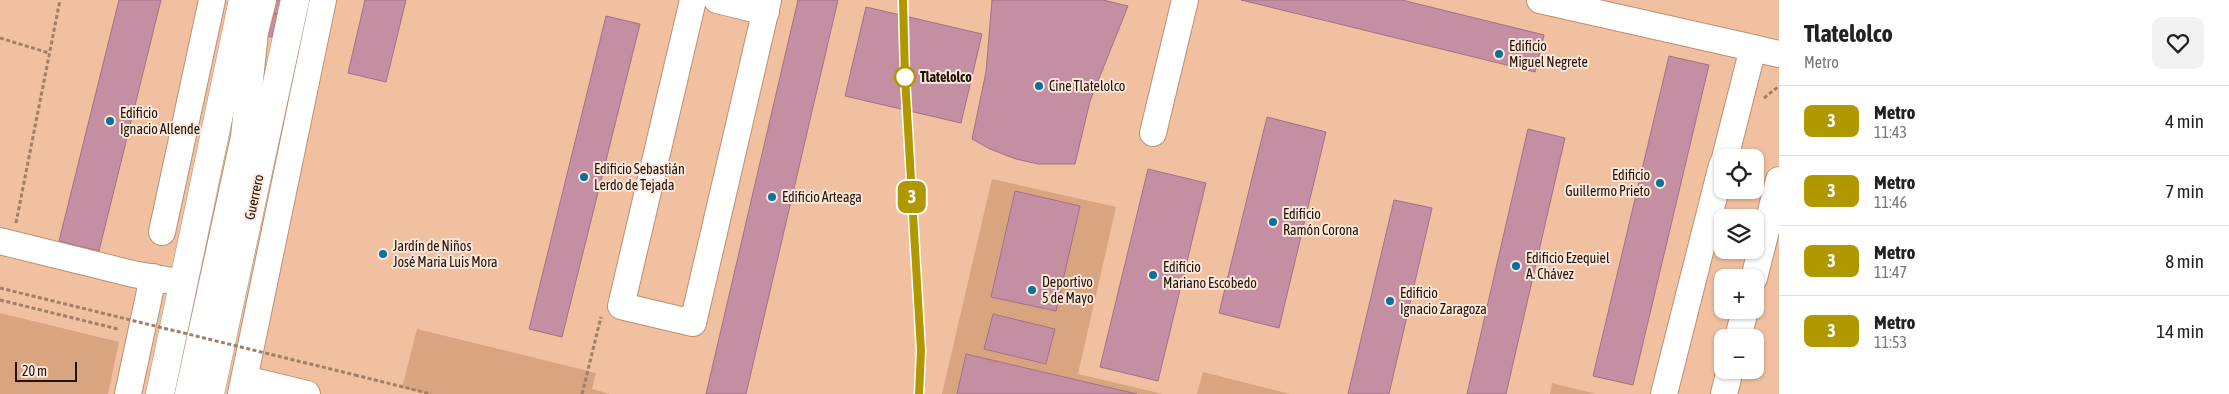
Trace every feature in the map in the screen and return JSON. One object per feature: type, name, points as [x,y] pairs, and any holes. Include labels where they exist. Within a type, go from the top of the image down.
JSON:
[{"type":"main road","points":[[160,394],[243,0]]},
{"type":"main road","name":"Guerrero","points":[[210,394],[256,188],[255,138],[296,0]]},
{"type":"street","points":[[162,232],[212,0]]},
{"type":"street","points":[[255,138],[256,32],[263,0]]},
{"type":"street","points":[[188,394],[255,138],[287,0]]},
{"type":"street","points":[[307,394],[243,386],[323,0]]},
{"type":"street","points":[[693,0],[621,306],[693,323],[767,6],[716,0]]},
{"type":"street","points":[[1153,133],[1185,0]]},
{"type":"street","points":[[1540,0],[1779,54]]},
{"type":"street","points":[[1726,149],[1753,48]]},
{"type":"street","points":[[184,131],[214,139]]},
{"type":"street","points":[[255,138],[293,146]]},
{"type":"street","points":[[1756,269],[1779,180]]},
{"type":"street","points":[[256,188],[284,194]]},
{"type":"street","points":[[1664,394],[1714,197]]},
{"type":"street","points":[[6,243],[183,283]]},
{"type":"street","points":[[128,394],[153,277]]},
{"type":"street","points":[[1724,394],[1728,379]]},
{"type":"path","points":[[6,243],[60,0]]},
{"type":"path","points":[[0,38],[48,53]]},
{"type":"path","points":[[0,288],[431,394]]},
{"type":"path","points":[[0,300],[141,334]]},
{"type":"path","points":[[582,394],[602,312],[621,306]]},
{"type":"shaded area","name":"Deportivo 5 de Mayo","points":[[992,179],[1116,207],[1078,374],[1163,394],[942,394]]},
{"type":"shaded area","points":[[0,313],[119,342],[108,394],[0,394]]},
{"type":"shaded area","points":[[417,329],[596,373],[592,389],[610,394],[428,394],[402,388]]},
{"type":"shaded area","points":[[1203,372],[1290,394],[1197,394]]},
{"type":"shaded area","points":[[1552,383],[1596,394],[1550,394]]},
{"type":"building","name":"Edificio Ignacio Allende","points":[[119,0],[161,0],[99,251],[59,241]]},
{"type":"building","points":[[263,0],[287,0],[284,16],[261,11]]},
{"type":"building","points":[[365,0],[406,0],[386,82],[348,73]]},
{"type":"building","name":"Edificio Arteaga","points":[[798,0],[838,0],[746,394],[706,394]]},
{"type":"building","name":"Cine Tlatelolco","points":[[992,0],[1103,0],[1128,6],[1090,101],[1075,164],[1038,164],[1016,159],[990,149],[972,139],[986,72]]},
{"type":"building","name":"Edificio Miguel Negrete","points":[[1241,0],[1402,0],[1544,35],[1535,72]]},
{"type":"building","points":[[866,7],[982,34],[961,123],[845,96]]},
{"type":"building","points":[[268,12],[278,14],[272,37],[262,35]]},
{"type":"building","name":"Edificio Sebastián Lerdo de Tejada","points":[[606,16],[640,24],[562,337],[529,329]]},
{"type":"building","name":"Edificio Guillermo Prieto","points":[[1669,56],[1709,65],[1633,385],[1593,376]]},
{"type":"building","name":"Edificio Ramón Corona","points":[[1267,117],[1326,132],[1279,328],[1219,313]]},
{"type":"building","name":"Edificio Ezequiel A. Chávez","points":[[1528,129],[1565,138],[1506,394],[1467,394]]},
{"type":"building","name":"Edificio Mariano Escobedo","points":[[1148,169],[1206,183],[1158,381],[1100,367]]},
{"type":"building","points":[[1015,191],[1080,206],[1056,311],[991,297]]},
{"type":"building","name":"Edificio Ignacio Zaragoza","points":[[1394,200],[1432,208],[1389,394],[1348,394]]},
{"type":"building","points":[[993,314],[1055,329],[1046,364],[984,349]]},
{"type":"building","points":[[966,354],[1137,394],[957,394]]},
{"type":"metro line","name":"3","points":[[903,0],[905,77],[921,351],[919,394]]},
{"type":"place","name":"Edificio Miguel Negrete","points":[[1499,54]]},
{"type":"place","name":"Tlatelolco","points":[[905,77]]},
{"type":"place","name":"Cine Tlatelolco","points":[[1039,86]]},
{"type":"place","name":"Edificio Ignacio Allende","points":[[110,121]]},
{"type":"place","name":"Edificio Sebastián Lerdo de Tejada","points":[[584,177]]},
{"type":"place","name":"Edificio Guillermo Prieto","points":[[1660,183]]},
{"type":"place","name":"Edificio Arteaga","points":[[772,197]]},
{"type":"place","name":"Edificio Ramón Corona","points":[[1273,222]]},
{"type":"place","name":"Jardín de Niños José Maria Luis Mora","points":[[383,254]]},
{"type":"place","name":"Edificio Ezequiel A. Chávez","points":[[1516,266]]},
{"type":"place","name":"Edificio Mariano Escobedo","points":[[1153,275]]},
{"type":"place","name":"Deportivo 5 de Mayo","points":[[1032,290]]},
{"type":"place","name":"Edificio Ignacio Zaragoza","points":[[1390,301]]}]
